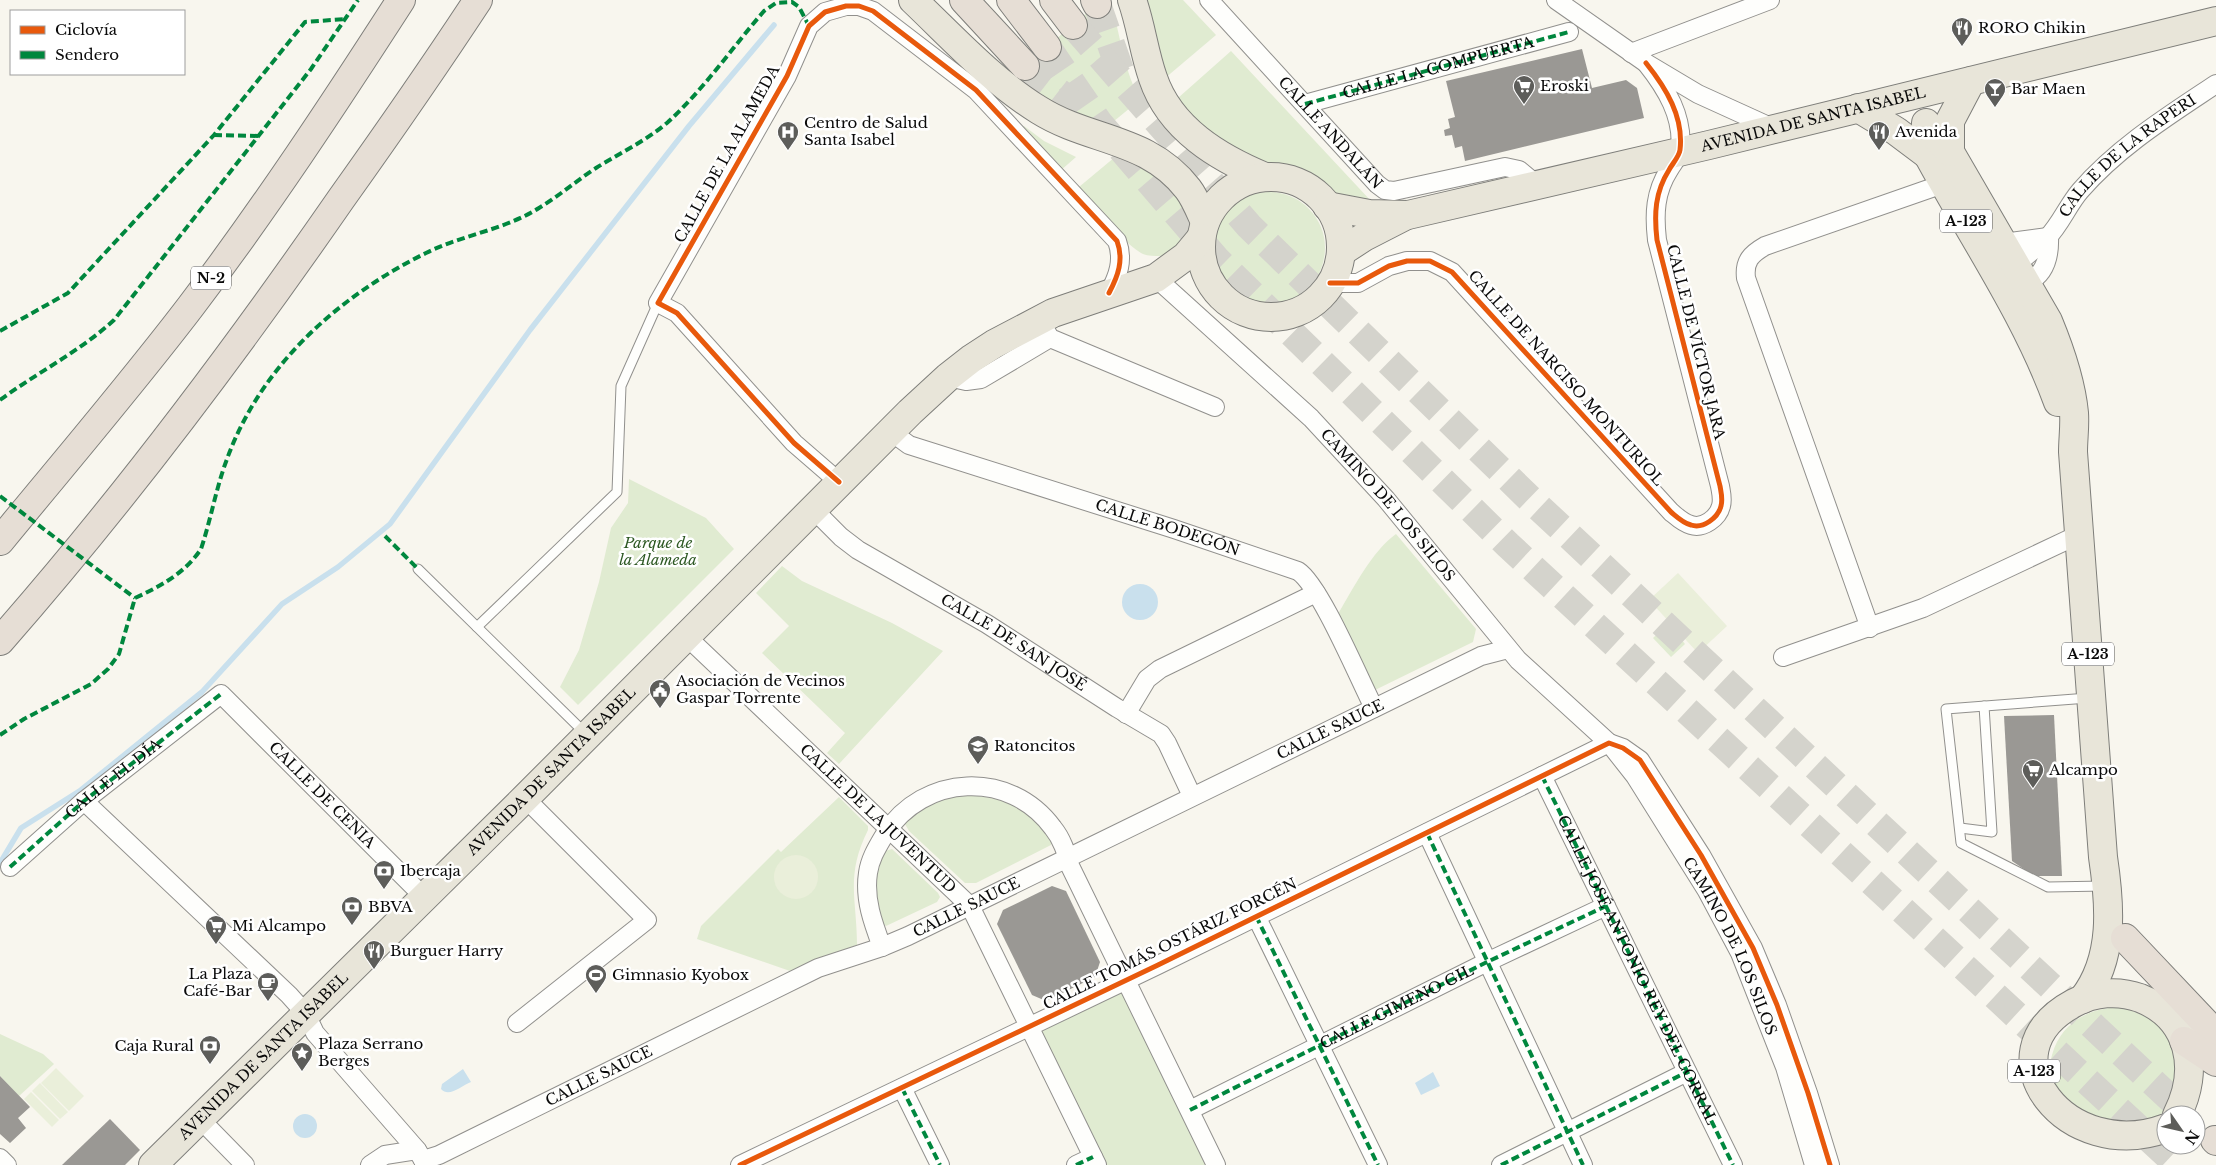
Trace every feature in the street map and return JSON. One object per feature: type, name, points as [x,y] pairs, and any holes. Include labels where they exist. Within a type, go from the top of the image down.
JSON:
[{"type":"highway","name":"N-2","points":[[0,541],[192,305],[326,115],[401,0]]},
{"type":"highway","points":[[0,641],[138,474],[218,371],[368,162],[478,0]]},
{"type":"highway","points":[[964,0],[1025,66]]},
{"type":"highway","points":[[1011,0],[1047,47]]},
{"type":"highway","points":[[1054,0],[1073,25]]},
{"type":"highway","points":[[2125,938],[2216,1034]]},
{"type":"highway","points":[[2184,1041],[2216,1062]]},
{"type":"main road","points":[[913,0],[962,48],[1024,101],[1062,122],[1137,148],[1160,161],[1176,174],[1189,190],[1203,230],[1203,265],[1215,290],[1235,308],[1254,315],[1274,317],[1300,311],[1322,294],[1330,284],[1339,263],[1341,252],[1337,223],[1318,195],[1294,181],[1265,177],[1229,161],[1194,136],[1178,121],[1162,98],[1153,80],[1132,0]]},
{"type":"main road","name":"AVENIDA DE SANTA ISABEL","points":[[1341,252],[1364,237],[1408,215],[1680,152],[2215,22]]},
{"type":"main road","name":"A-123","points":[[1972,81],[1950,121],[1939,153],[1944,184],[2012,270]]},
{"type":"main road","name":"A-123","points":[[1919,94],[1927,128],[1925,141],[1939,153],[2012,270],[2059,405],[2073,452],[2108,896],[2102,962],[2096,979],[2083,999]]},
{"type":"main road","name":"A-123","points":[[1858,108],[1939,153]]},
{"type":"main road","points":[[1203,230],[1211,210],[1229,191],[1246,182],[1265,177]]},
{"type":"main road","name":"AVENIDA DE SANTA ISABEL","points":[[1327,206],[1369,214],[1408,215]]},
{"type":"main road","name":"AVENIDA DE SANTA ISABEL","points":[[153,1165],[525,798],[890,431],[948,376],[971,358],[1045,328],[1109,293],[1156,278],[1186,256],[1203,230]]},
{"type":"main road","name":"AVENIDA DE SANTA ISABEL","points":[[1156,278],[1187,281],[1215,290]]},
{"type":"main road","name":"A-123","points":[[2108,896],[2125,938],[2158,1008]]},
{"type":"main road","name":"A-123","points":[[2156,1137],[2138,1152],[2130,1148],[2112,1150],[2084,1149],[2068,1137],[2046,1115],[2039,1101],[2034,1071],[2040,1041],[2047,1027],[2069,1006],[2094,995],[2116,993],[2138,997],[2158,1008],[2178,1028],[2189,1056],[2189,1086],[2181,1105]]},
{"type":"street","name":"CALLE ANDALÁN","points":[[1209,0],[1377,184],[1385,190],[1394,191],[1505,167],[1520,170],[1537,185]]},
{"type":"street","points":[[1556,0],[1646,63],[1713,103],[1775,129]]},
{"type":"street","points":[[1631,53],[1770,0]]},
{"type":"street","name":"CALLE DE LA ALAMEDA","points":[[658,302],[788,76],[809,26],[825,12],[846,6],[859,6],[873,11],[976,90],[1117,241],[1121,262],[1109,293]]},
{"type":"street","name":"CALLE LA COMPUERTA","points":[[1305,104],[1569,32]]},
{"type":"street","points":[[1646,63],[1664,87],[1674,106],[1678,122],[1680,152]]},
{"type":"street","name":"CALLE DE LA RAPERI","points":[[2048,237],[2080,191],[2104,166],[2135,140],[2216,84]]},
{"type":"street","name":"CALLE DE VÍCTOR JARA","points":[[1680,152],[1668,170],[1658,194],[1656,231],[1722,497],[1721,506],[1717,514],[1702,525],[1692,526]]},
{"type":"street","points":[[1870,628],[1746,278],[1746,263],[1750,257],[1765,246],[1944,184]]},
{"type":"street","points":[[2012,270],[2036,277],[2047,262],[2048,237]]},
{"type":"street","points":[[2012,270],[2048,237]]},
{"type":"street","name":"CALLE DE NARCISO MONTURIOL","points":[[1330,284],[1358,283],[1389,266],[1407,260],[1430,261],[1452,272],[1671,512],[1682,522],[1692,526]]},
{"type":"street","name":"CAMINO DE LOS SILOS","points":[[1156,278],[1311,418],[1386,499],[1508,649],[1527,669],[1609,744],[1623,748],[1640,760],[1723,891],[1753,948],[1777,1005],[1819,1162]]},
{"type":"street","points":[[658,302],[677,313],[794,443],[839,482]]},
{"type":"street","points":[[1045,328],[1215,407]]},
{"type":"street","name":"CALLE BODEGÓN","points":[[890,431],[909,445],[1296,570],[1305,577],[1316,593],[1374,708]]},
{"type":"street","name":"CALLE DE SAN JOSÉ","points":[[813,509],[841,538],[853,547],[987,624],[1164,738],[1192,796]]},
{"type":"street","points":[[1783,657],[1923,608],[2080,534]]},
{"type":"street","points":[[1126,714],[1147,679],[1160,670],[1316,593]]},
{"type":"street","name":"CALLE DE LA JUVENTUD","points":[[686,636],[970,906],[1095,1161]]},
{"type":"street","name":"CALLE SAUCE","points":[[422,1158],[439,1155],[818,968],[882,947],[970,906],[1481,656],[1508,649]]},
{"type":"street","name":"CALLE EL DÍA","points":[[10,867],[84,801],[221,694]]},
{"type":"street","name":"CALLE DE CENIA","points":[[221,694],[424,897]]},
{"type":"street","name":"CALLE TOMÁS OSTÁRIZ FORCÉN","points":[[740,1165],[1126,980],[1609,744]]},
{"type":"street","name":"CALLE JOSÉ ANTONIO REY DEL CORRAL","points":[[1542,776],[1734,1165]]},
{"type":"street","points":[[882,947],[869,908],[868,873],[873,856],[888,829],[906,809],[928,795],[957,787],[974,786],[989,788],[1015,797],[1043,816],[1061,839],[1067,857],[1216,1165]]},
{"type":"street","points":[[517,1023],[647,920],[525,798]]},
{"type":"street","points":[[84,801],[306,1014],[311,1029],[398,1127],[422,1158]]},
{"type":"street","points":[[1427,832],[1583,1165]]},
{"type":"street","name":"CALLE GIMENO GIL","points":[[1190,1110],[1487,962],[1606,906]]},
{"type":"street","points":[[1256,916],[1378,1165]]},
{"type":"street","points":[[1501,1165],[1687,1072]]},
{"type":"street","points":[[902,1088],[940,1165]]},
{"type":"street","points":[[200,1118],[245,1165]]},
{"type":"street","points":[[385,1156],[398,1127]]},
{"type":"street","points":[[370,1165],[385,1156],[422,1158]]},
{"type":"street","points":[[1076,1165],[1095,1161]]},
{"type":"lane","name":"CALLE DE LA ALAMEDA","points":[[477,627],[617,492],[621,386],[658,302]]},
{"type":"lane","points":[[418,569],[587,735]]},
{"type":"lane","points":[[2092,698],[1946,709],[1962,843],[2048,887],[2108,896]]},
{"type":"lane","points":[[1960,828],[1992,832],[1984,706]]},
{"type":"green space","points":[[1110,0],[1127,66],[1135,90],[1141,99],[1108,126],[1059,105],[1015,74],[1097,4]]},
{"type":"green space","points":[[1142,0],[1183,0],[1216,35],[1164,79]]},
{"type":"green space","points":[[1231,51],[1371,201],[1339,197],[1324,186],[1293,170],[1262,162],[1212,137],[1191,121],[1178,98]]},
{"type":"green space","points":[[1024,126],[1044,141],[1076,157],[1060,171],[1022,128]]},
{"type":"green space","points":[[1115,157],[1141,167],[1159,177],[1174,189],[1179,196],[1184,213],[1183,232],[1180,240],[1169,253],[1160,256],[1141,253],[1125,240],[1079,187]]},
{"type":"green space","points":[[1269,192],[1290,196],[1308,209],[1321,227],[1325,248],[1321,269],[1308,287],[1290,300],[1269,304],[1248,300],[1230,287],[1217,269],[1213,248],[1217,227],[1230,209],[1248,196]]},
{"type":"green space","name":"Parque de la Alameda","points":[[629,479],[706,518],[734,549],[578,705],[560,687],[579,650],[599,582],[611,528],[628,503]]},
{"type":"green space","points":[[1396,534],[1476,629],[1473,642],[1373,691],[1338,614],[1371,560],[1387,541]]},
{"type":"green space","points":[[782,566],[802,581],[892,623],[943,651],[839,764],[827,753],[845,733],[762,653],[789,626],[756,593]]},
{"type":"green space","points":[[1678,573],[1727,626],[1698,653],[1649,600]]},
{"type":"green space","points":[[1668,624],[1685,644],[1671,657],[1653,638]]},
{"type":"green space","points":[[967,795],[994,799],[1014,806],[1041,827],[1051,838],[1051,845],[976,883],[965,883],[909,831],[905,824],[916,811],[932,803]]},
{"type":"green space","points":[[839,797],[868,826],[854,874],[857,945],[790,971],[697,939],[701,926],[778,849],[781,852]]},
{"type":"green space","points":[[892,849],[940,897],[937,902],[886,926],[883,924],[880,915],[876,887],[881,860],[885,851]]},
{"type":"green space","points":[[800,855],[812,861],[817,868],[817,886],[812,893],[805,898],[792,899],[784,896],[777,889],[774,873],[777,865],[784,858]]},
{"type":"green space","points":[[1123,991],[1206,1165],[1097,1165],[1038,1030]]},
{"type":"green space","points":[[2118,1007],[2141,1014],[2160,1028],[2174,1047],[2178,1071],[2171,1098],[2167,1105],[2156,1105],[2156,1120],[2147,1125],[2085,1129],[2050,1078],[2051,1058],[2062,1034],[2077,1020],[2107,1008]]},
{"type":"green space","points":[[0,1034],[43,1054],[54,1064],[19,1096],[0,1076]]},
{"type":"green space","points":[[56,1068],[84,1096],[69,1111],[41,1083]]},
{"type":"green space","points":[[40,1083],[68,1112],[60,1119],[32,1091]]},
{"type":"green space","points":[[31,1092],[59,1120],[52,1127],[24,1099]]},
{"type":"water","points":[[1140,584],[1147,585],[1153,589],[1157,595],[1157,609],[1153,615],[1147,619],[1140,620],[1133,619],[1127,615],[1123,609],[1122,602],[1123,595],[1127,589],[1133,585]]},
{"type":"water","points":[[463,1069],[471,1082],[451,1092],[441,1089],[442,1084]]},
{"type":"water","points":[[1433,1072],[1440,1086],[1421,1095],[1415,1083]]},
{"type":"water","points":[[305,1114],[313,1118],[317,1126],[313,1134],[305,1138],[297,1134],[293,1126],[297,1118]]},
{"type":"building","points":[[1582,49],[1592,88],[1626,80],[1637,88],[1644,118],[1465,161],[1462,146],[1455,148],[1452,135],[1445,136],[1444,130],[1450,128],[1448,119],[1455,117],[1446,81]]},
{"type":"building","name":"Alcampo","points":[[2054,715],[2062,876],[2034,876],[2012,861],[2004,716]]},
{"type":"building","points":[[1052,886],[1066,891],[1100,962],[1095,977],[1046,1001],[1032,995],[997,924],[1003,910]]},
{"type":"building","points":[[0,1076],[30,1107],[18,1118],[26,1128],[10,1143],[0,1134]]},
{"type":"building","points":[[110,1119],[140,1150],[125,1165],[62,1165]]},
{"type":"waterway","points":[[0,863],[21,828],[81,790],[202,692],[282,604],[338,567],[390,524],[530,330],[689,126],[774,25]]},
{"type":"tunnel","points":[[1097,4],[1121,73]]},
{"type":"tunnel","points":[[1073,25],[1249,226],[1530,499],[2177,1105]]},
{"type":"tunnel","points":[[1047,47],[1099,123],[1216,259],[1508,545],[2178,1165]]},
{"type":"tunnel","points":[[1025,66],[1078,107]]},
{"type":"marked path","points":[[0,400],[73,352],[114,320],[311,69],[358,0]]},
{"type":"marked path","points":[[135,598],[172,578],[195,558],[201,549],[227,459],[242,425],[260,393],[282,364],[334,312],[394,270],[426,253],[454,241],[526,216],[596,168],[651,135],[681,109],[706,82],[764,11],[776,3],[792,2],[799,7],[809,26]]},
{"type":"marked path","points":[[0,331],[68,293],[214,135],[305,22],[346,19]]},
{"type":"marked path","points":[[1305,104],[1569,32]]},
{"type":"marked path","points":[[214,135],[260,136]]},
{"type":"marked path","points":[[0,496],[135,598]]},
{"type":"marked path","points":[[385,536],[418,569]]},
{"type":"marked path","points":[[0,735],[24,719],[91,684],[108,669],[119,654],[135,598]]},
{"type":"marked path","points":[[10,867],[84,801],[221,694]]},
{"type":"marked path","points":[[1542,776],[1733,1165]]},
{"type":"marked path","points":[[1427,833],[1583,1165]]},
{"type":"marked path","points":[[1190,1110],[1487,962],[1606,906]]},
{"type":"marked path","points":[[1256,916],[1378,1165]]},
{"type":"marked path","points":[[1501,1165],[1687,1072]]},
{"type":"marked path","points":[[902,1088],[940,1165]]},
{"type":"marked path","points":[[1076,1165],[1093,1157]]},
{"type":"cycle path","points":[[839,482],[794,443],[677,313],[658,303],[787,76],[809,26],[825,12],[846,6],[859,6],[873,11],[976,90],[1117,241],[1120,255],[1119,268],[1109,293]]},
{"type":"cycle path","points":[[1330,283],[1358,283],[1389,266],[1407,261],[1430,261],[1452,272],[1671,512],[1691,525],[1696,526],[1709,522],[1717,515],[1721,506],[1721,491],[1656,230],[1658,195],[1664,178],[1677,158],[1681,138],[1676,115],[1667,93],[1646,63]]},
{"type":"cycle path","points":[[740,1165],[1158,965],[1609,743],[1623,748],[1640,760],[1701,855],[1753,948],[1777,1005],[1808,1093],[1830,1165]]},
{"type":"place","name":"RORO Chikin","points":[[1962,47]]},
{"type":"place","name":"Eroski","points":[[1524,105]]},
{"type":"place","name":"Bar Maen","points":[[1995,108]]},
{"type":"place","name":"Centro de Salud Santa Isabel","points":[[788,151]]},
{"type":"place","name":"Avenida","points":[[1879,151]]},
{"type":"place","name":"Asociación de Vecinos Gaspar Torrente","points":[[660,709]]},
{"type":"place","name":"Ratoncitos","points":[[978,765]]},
{"type":"place","name":"Alcampo","points":[[2033,789]]},
{"type":"place","name":"Ibercaja","points":[[384,890]]},
{"type":"place","name":"BBVA","points":[[352,926]]},
{"type":"place","name":"Mi Alcampo","points":[[216,945]]},
{"type":"place","name":"Burguer Harry","points":[[374,970]]},
{"type":"place","name":"Gimnasio Kyobox","points":[[596,994]]},
{"type":"place","name":"La Plaza Café-Bar","points":[[268,1002]]},
{"type":"place","name":"Caja Rural","points":[[210,1065]]},
{"type":"place","name":"Plaza Serrano Berges","points":[[302,1072]]}]
